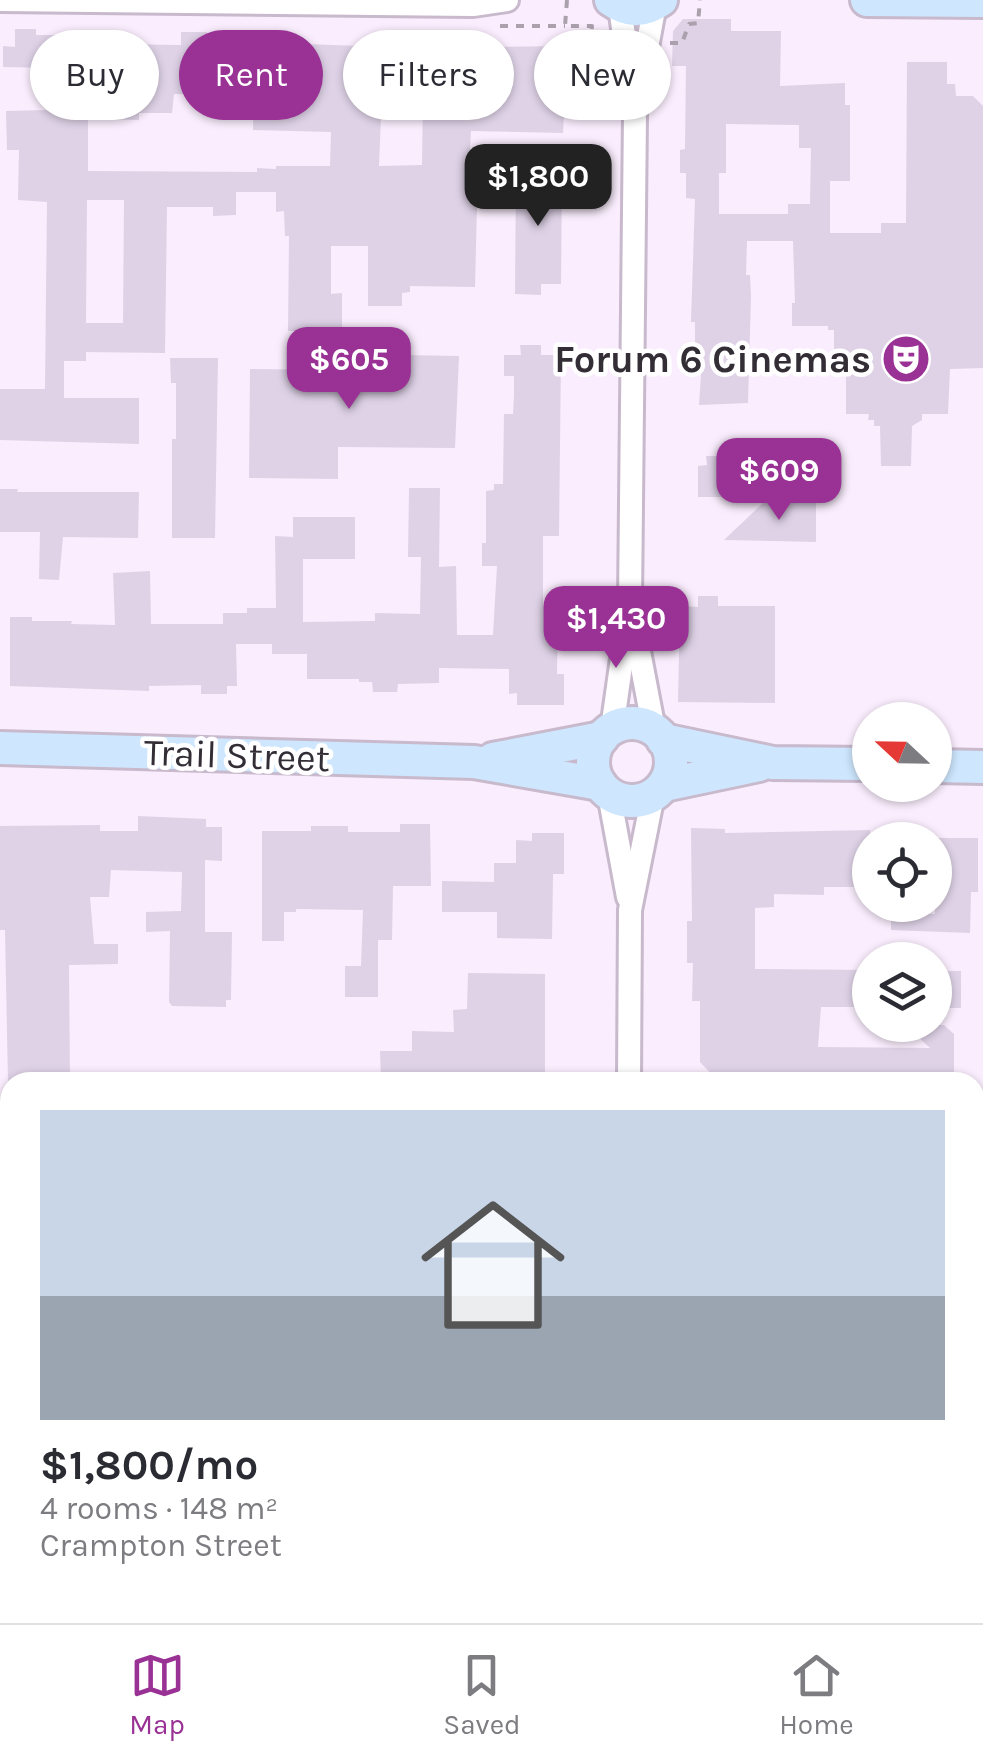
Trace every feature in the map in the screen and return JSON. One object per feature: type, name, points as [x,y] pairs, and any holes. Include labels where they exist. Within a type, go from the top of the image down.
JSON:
[{"type":"street","points":[[0,0],[473,5],[507,0]]},
{"type":"street","points":[[867,0],[983,1]]},
{"type":"street","points":[[621,30],[616,3],[644,9],[658,2]]},
{"type":"street","points":[[652,30],[658,2]]},
{"type":"street","points":[[629,1072],[630,910],[604,789],[593,760],[607,734],[630,602],[635,120]]},
{"type":"street","points":[[630,602],[659,735],[671,762],[658,790],[630,910]]},
{"type":"street","points":[[607,734],[633,724],[659,735],[774,762],[852,764]]},
{"type":"street","name":"Trail Street","points":[[474,762],[607,734]]},
{"type":"street","name":"Trail Street","points":[[0,748],[474,762],[604,789]]},
{"type":"street","points":[[604,789],[631,801],[658,790],[774,762]]},
{"type":"street","points":[[952,766],[983,767]]},
{"type":"building","points":[[683,19],[731,19],[731,31],[781,31],[780,86],[845,83],[845,105],[850,105],[850,181],[830,181],[830,233],[881,233],[881,223],[906,223],[907,62],[947,62],[947,84],[955,84],[956,96],[973,96],[983,106],[983,368],[950,369],[948,414],[922,414],[922,420],[912,426],[911,466],[881,466],[880,426],[868,420],[869,414],[846,414],[846,365],[834,364],[834,330],[828,330],[828,326],[792,326],[793,241],[747,241],[746,275],[750,275],[751,296],[748,403],[699,405],[702,360],[695,360],[695,322],[691,322],[695,199],[686,198],[686,173],[680,173],[680,150],[685,149],[686,66],[672,66],[673,31]],"holes":[[[726,124],[799,125],[799,148],[811,148],[810,204],[788,204],[788,214],[719,214],[719,173],[726,173]]]},
{"type":"building","points":[[15,29],[36,29],[30,30],[30,68],[3,67],[3,46],[15,47]]},
{"type":"building","points":[[159,45],[179,45],[179,94],[174,94],[172,113],[159,113]]},
{"type":"building","points":[[323,45],[343,45],[343,120],[381,120],[379,166],[422,165],[423,120],[514,120],[514,47],[534,46],[534,120],[564,120],[563,133],[471,131],[469,166],[478,166],[475,287],[410,286],[410,292],[402,293],[402,306],[368,306],[368,246],[331,246],[331,294],[342,293],[342,331],[288,331],[289,236],[285,236],[284,211],[276,212],[276,192],[236,192],[236,215],[213,216],[213,207],[167,207],[165,353],[86,352],[86,361],[64,361],[64,398],[139,398],[139,444],[0,440],[0,389],[45,389],[47,202],[18,200],[19,150],[7,150],[6,111],[30,110],[30,120],[88,120],[88,171],[257,172],[257,168],[276,166],[330,166],[331,132],[253,130],[253,120],[323,120]],"holes":[[[87,200],[124,200],[123,323],[86,323]]]},
{"type":"building","points":[[516,168],[562,168],[561,284],[541,284],[541,295],[515,294]]},
{"type":"building","points":[[520,345],[541,345],[541,355],[561,355],[559,536],[543,536],[543,606],[558,606],[557,674],[564,674],[564,705],[517,705],[517,693],[509,694],[509,669],[439,668],[439,683],[398,684],[397,692],[373,692],[372,682],[359,679],[307,679],[307,654],[272,654],[272,644],[236,644],[237,686],[227,686],[227,694],[201,694],[201,685],[149,686],[149,691],[10,686],[10,617],[115,625],[113,573],[150,571],[151,624],[223,624],[223,613],[276,608],[275,536],[293,537],[293,517],[355,517],[355,559],[303,559],[303,622],[375,621],[375,613],[420,614],[421,557],[408,557],[409,488],[440,488],[439,567],[456,566],[457,635],[493,635],[497,566],[482,566],[486,491],[494,490],[494,484],[503,484],[504,414],[513,414],[514,396],[514,376],[504,376],[504,355],[521,355]]},
{"type":"building","points":[[345,354],[459,356],[455,448],[338,447],[338,479],[249,478],[250,369],[345,370]]},
{"type":"building","points":[[170,358],[218,358],[215,538],[172,538],[176,383],[171,383]]},
{"type":"building","points":[[706,456],[743,456],[743,467],[751,466],[751,497],[698,497],[698,466],[707,465]]},
{"type":"building","points":[[0,489],[139,492],[138,538],[63,537],[59,580],[39,579],[40,532],[0,532]]},
{"type":"building","points":[[764,502],[816,502],[816,542],[724,540]]},
{"type":"building","points":[[698,596],[718,596],[718,606],[775,606],[775,703],[678,702],[680,606],[698,607]]},
{"type":"building","points":[[138,816],[206,819],[206,827],[222,827],[222,861],[205,860],[205,932],[232,932],[231,1000],[226,1000],[226,1007],[172,1006],[169,1002],[170,931],[146,932],[146,912],[181,911],[182,872],[111,870],[109,897],[90,897],[94,944],[118,944],[118,964],[69,965],[70,1072],[8,1072],[5,930],[0,930],[0,826],[100,825],[100,831],[138,831]]},
{"type":"building","points":[[400,824],[430,824],[431,886],[393,886],[392,940],[378,940],[378,997],[345,997],[345,966],[361,966],[363,910],[284,912],[284,941],[262,941],[262,831],[348,826],[348,832],[400,832]]},
{"type":"building","points":[[691,828],[725,829],[725,833],[852,830],[852,887],[824,887],[824,895],[774,894],[774,907],[755,908],[755,969],[852,970],[852,1007],[821,1007],[818,1047],[930,1048],[923,1042],[952,1042],[952,1032],[954,1072],[709,1072],[700,1062],[700,1001],[692,1001],[693,963],[687,963],[687,921],[692,921]]},
{"type":"building","points":[[532,833],[564,833],[564,874],[553,874],[552,939],[497,938],[497,912],[442,912],[442,881],[494,882],[494,863],[516,863],[516,840],[532,841]]},
{"type":"building","points":[[952,838],[978,838],[978,892],[971,892],[970,933],[891,930],[891,922],[952,922]]},
{"type":"building","points":[[952,971],[961,971],[961,1008],[952,1008]]},
{"type":"building","points":[[468,973],[545,974],[545,1072],[381,1072],[380,1051],[412,1051],[412,1031],[454,1032],[453,1010],[467,1009]]},
{"type":"place","name":"Forum 6 Cinemas","points":[[906,359]]}]
